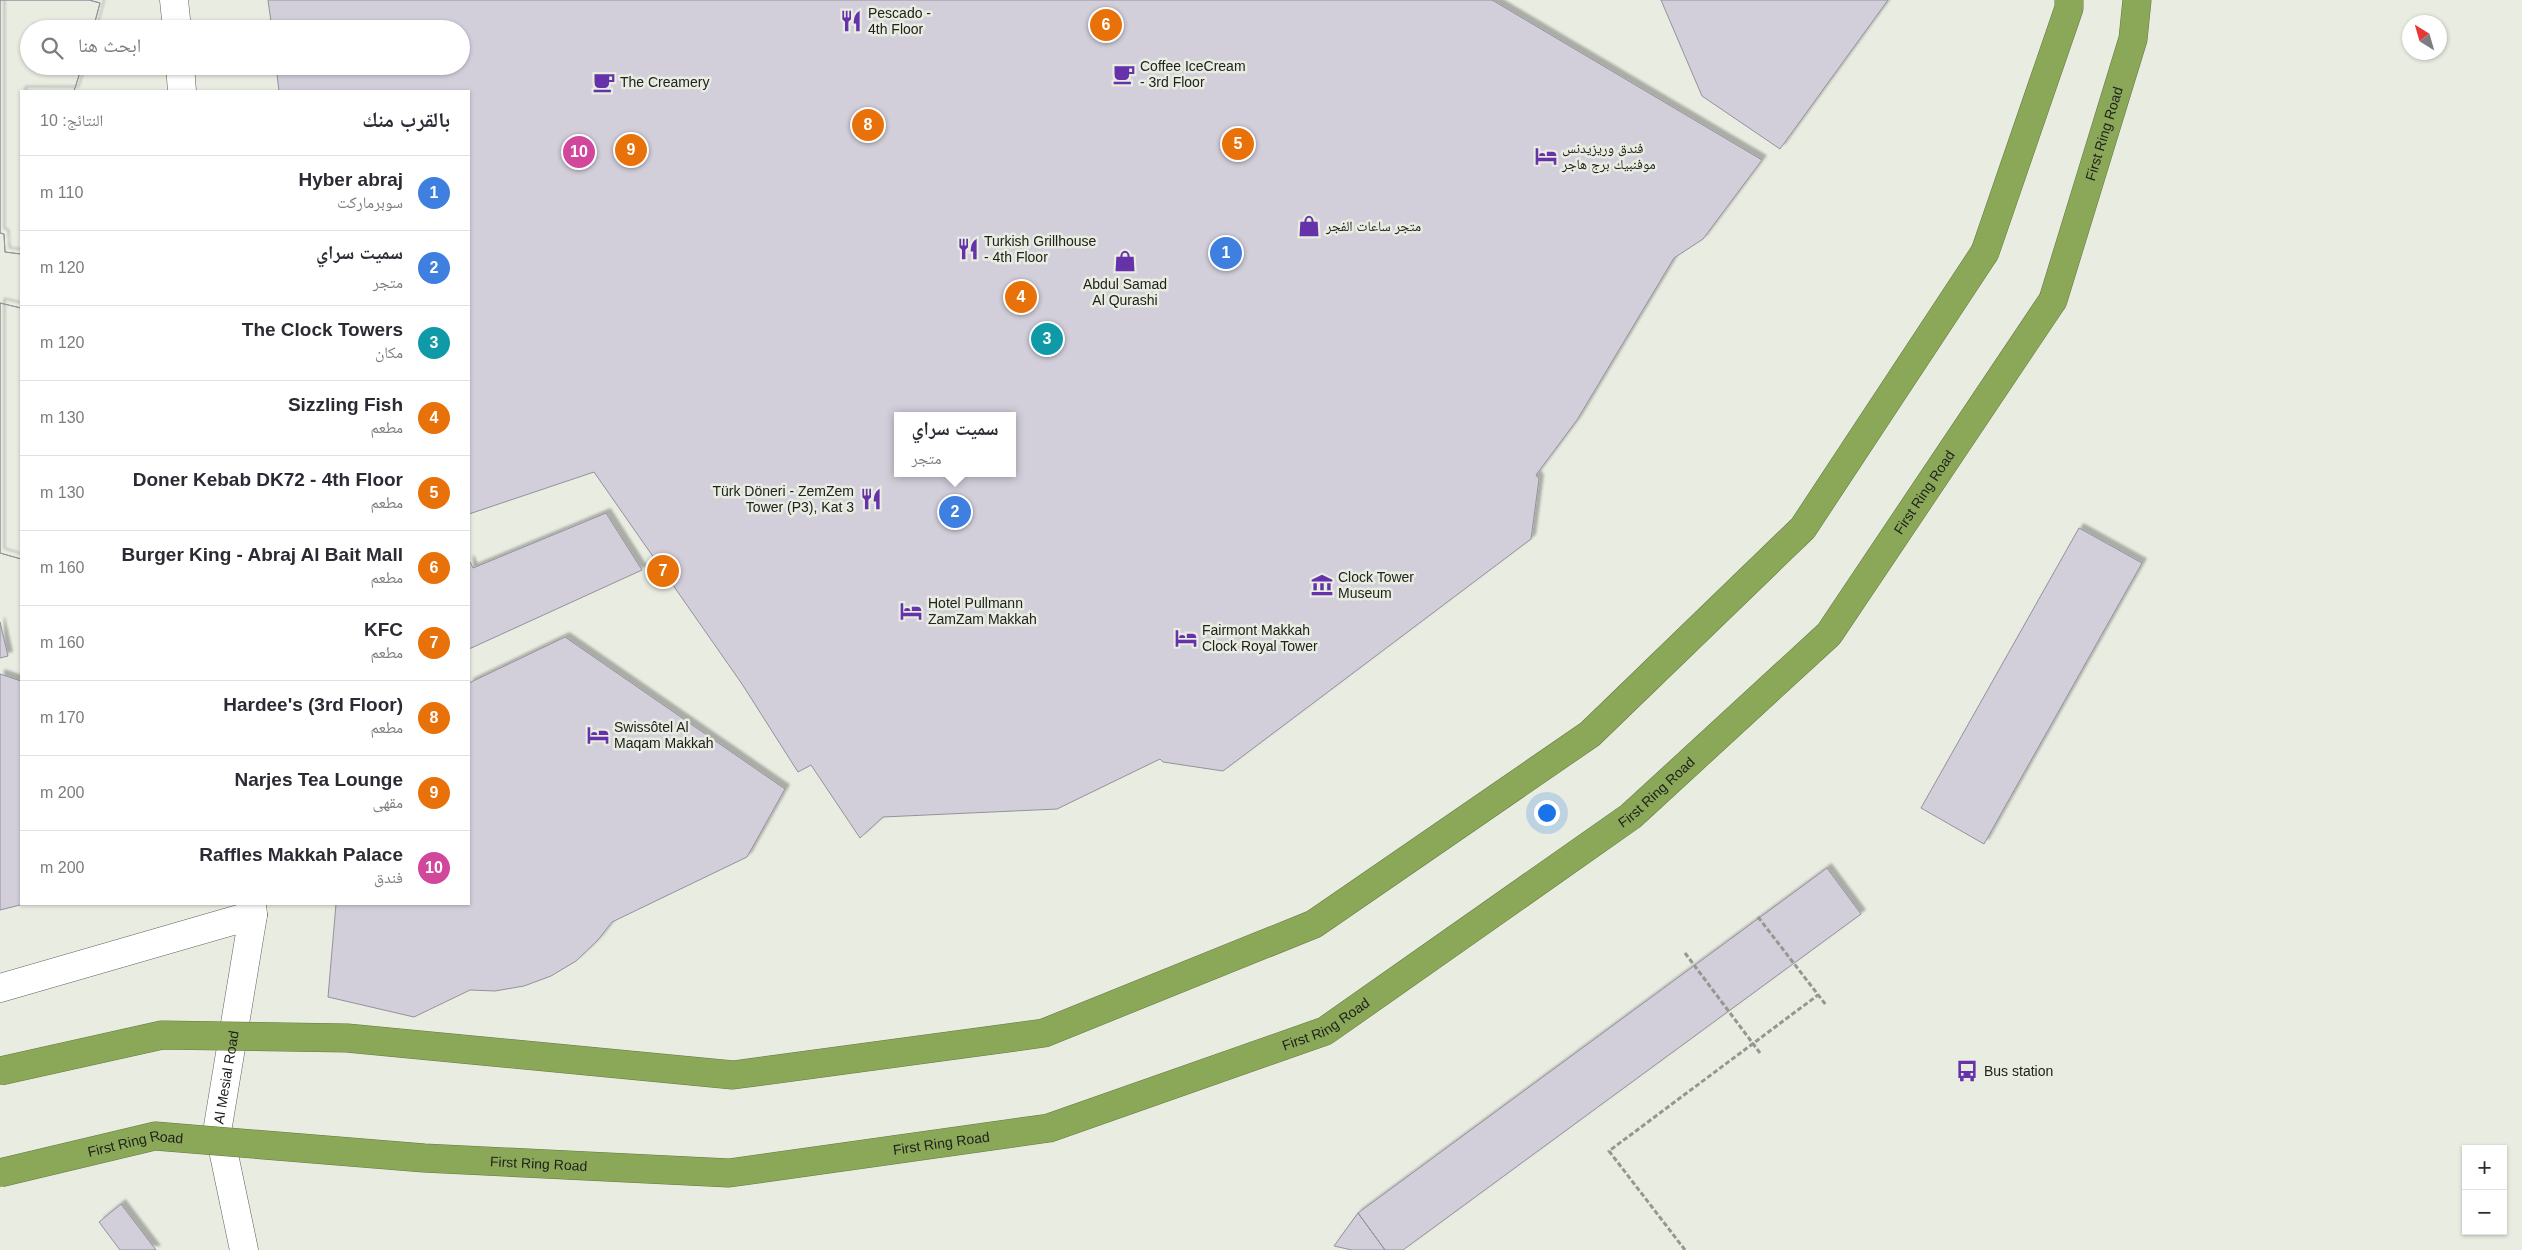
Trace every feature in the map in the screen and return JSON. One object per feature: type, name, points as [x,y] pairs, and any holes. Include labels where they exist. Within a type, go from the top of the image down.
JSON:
[{"type":"highway","points":[[0,1071],[162,1035],[347,1038],[732,1075],[1044,1033],[1314,924],[1590,734],[1803,528],[1985,252],[2069,8],[2069,0]]},
{"type":"highway","name":"First Ring Road","points":[[0,1172],[154,1136],[424,1158],[730,1173],[1049,1128],[1325,1031],[1631,816],[1829,634],[2053,300],[2132,39],[2137,0]]},
{"type":"street","points":[[174,0],[175,20]]},
{"type":"street","points":[[181,75],[182,90]]},
{"type":"street","points":[[0,988],[252,909]]},
{"type":"street","name":"Al Mesial Road","points":[[244,1250],[218,1126],[252,909]]},
{"type":"path","points":[[1758,917],[1826,1005]]},
{"type":"path","points":[[1685,953],[1760,1052]]},
{"type":"path","points":[[1685,1250],[1609,1151],[1818,995]]},
{"type":"building","points":[[0,0],[89,0],[100,3],[95,20],[20,20],[20,75],[79,75],[74,90],[20,90],[20,254],[5,252],[4,234],[0,233]]},
{"type":"building","points":[[0,0],[89,0],[100,3],[95,20],[20,20],[20,75],[79,75],[74,90],[20,90],[20,254],[5,252],[4,234],[0,233]]},
{"type":"building","points":[[268,0],[1492,0],[1762,160],[1703,239],[1674,258],[1577,420],[1536,475],[1539,479],[1531,539],[1223,771],[1163,762],[1160,759],[1057,809],[883,817],[860,838],[811,765],[798,772],[742,684],[594,472],[470,514],[470,90],[279,90],[277,75],[470,75],[470,20],[271,20]]},
{"type":"building","points":[[1661,0],[1888,0],[1780,149],[1702,96]]},
{"type":"building","points":[[0,303],[20,308],[20,559],[0,553]]},
{"type":"building","points":[[0,303],[20,308],[20,559],[0,553]]},
{"type":"building","points":[[606,513],[642,570],[470,649],[470,562],[473,568]]},
{"type":"building","points":[[2079,528],[2142,563],[1984,844],[1921,808]]},
{"type":"building","points":[[0,622],[8,656],[0,658]]},
{"type":"building","points":[[565,637],[785,789],[747,857],[612,922],[597,941],[576,961],[551,976],[524,986],[495,991],[470,990],[414,1017],[328,997],[336,905],[470,905],[470,683]]},
{"type":"building","points":[[0,674],[20,681],[20,905],[0,910]]},
{"type":"building","points":[[1827,868],[1861,914],[1403,1250],[1385,1250],[1358,1213]]},
{"type":"building","points":[[121,1204],[156,1250],[120,1250],[99,1222]]},
{"type":"building","points":[[1358,1213],[1385,1250],[1352,1250],[1334,1246]]},
{"type":"place","name":"Pescado - 4th Floor","points":[[851,21]]},
{"type":"place","name":"Burger King - Abraj Al Bait Mall","points":[[1106,25]]},
{"type":"place","name":"Coffee IceCream - 3rd Floor","points":[[1124,74]]},
{"type":"place","name":"The Creamery","points":[[604,82]]},
{"type":"place","name":"Hardee's (3rd Floor)","points":[[868,125]]},
{"type":"place","name":"Doner Kebab DK72 - 4th Floor","points":[[1238,144]]},
{"type":"place","name":"Narjes Tea Lounge","points":[[631,150]]},
{"type":"place","name":"Raffles Makkah Palace","points":[[579,152]]},
{"type":"place","name":"فندق وريزيدنس موفنبيك برج هاجر","points":[[1546,156]]},
{"type":"place","name":"متجر ساعات الفجر","points":[[1309,226]]},
{"type":"place","name":"Turkish Grillhouse - 4th Floor","points":[[968,249]]},
{"type":"place","name":"Hyber abraj","points":[[1226,253]]},
{"type":"place","name":"Abdul Samad Al Qurashi","points":[[1125,261]]},
{"type":"place","name":"Sizzling Fish","points":[[1021,297]]},
{"type":"place","name":"The Clock Towers","points":[[1047,339]]},
{"type":"place","name":"Türk Döneri - ZemZem Tower (P3), Kat 3","points":[[871,499]]},
{"type":"place","name":"سميت سراي","points":[[955,512]]},
{"type":"place","name":"KFC","points":[[663,571]]},
{"type":"place","name":"Clock Tower Museum","points":[[1322,585]]},
{"type":"place","name":"Hotel Pullmann ZamZam Makkah","points":[[911,611]]},
{"type":"place","name":"Fairmont Makkah Clock Royal Tower","points":[[1186,638]]},
{"type":"place","name":"Swissôtel Al Maqam Makkah","points":[[598,735]]},
{"type":"place","name":"Bus station","points":[[1967,1071]]}]
